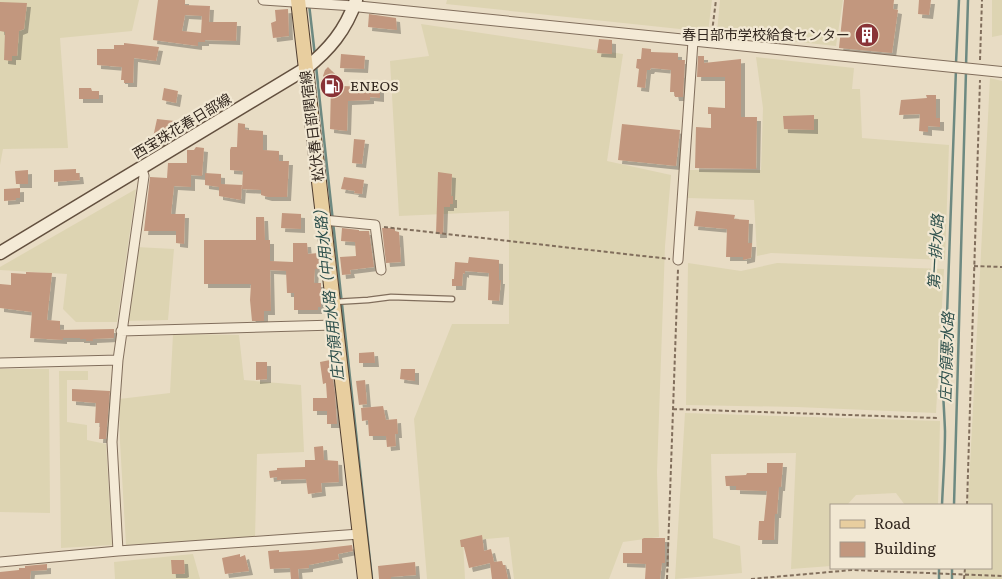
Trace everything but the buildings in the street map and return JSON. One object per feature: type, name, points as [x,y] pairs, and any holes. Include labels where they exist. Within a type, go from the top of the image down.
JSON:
[{"type":"main road","name":"松伏春日部関宿線","points":[[298,2],[365,579]]},
{"type":"main road","name":"西宝珠花春日部線","points":[[0,254],[305,68],[322,55],[339,37],[355,3]]},
{"type":"street","points":[[263,0],[355,3],[693,42],[1002,72]]},
{"type":"street","points":[[678,260],[693,42]]},
{"type":"street","points":[[118,551],[112,442],[121,331],[144,176],[142,168]]},
{"type":"street","points":[[323,220],[374,225],[381,270]]},
{"type":"street","points":[[121,331],[335,325]]},
{"type":"street","points":[[0,362],[118,360]]},
{"type":"street","points":[[0,562],[118,551],[360,534]]},
{"type":"lane","points":[[332,302],[391,297],[452,299]]},
{"type":"path","points":[[711,43],[716,0]]},
{"type":"path","points":[[967,504],[982,0]]},
{"type":"path","points":[[374,225],[678,260],[667,579]]},
{"type":"path","points":[[974,266],[1002,266]]},
{"type":"path","points":[[673,409],[937,418]]},
{"type":"path","points":[[964,579],[965,569]]},
{"type":"path","points":[[752,579],[852,570],[1002,576]]},
{"type":"shaded area","points":[[0,0],[139,0],[132,31],[60,38],[68,148],[3,149],[0,165]]},
{"type":"shaded area","points":[[447,0],[712,0],[708,32],[446,4]]},
{"type":"shaded area","points":[[720,0],[843,0],[836,46],[717,33]]},
{"type":"shaded area","points":[[992,0],[1002,0],[1002,35],[992,37]]},
{"type":"shaded area","points":[[421,24],[623,54],[607,161],[671,175],[665,246],[657,472],[659,537],[623,542],[609,579],[514,579],[509,537],[463,541],[465,579],[427,579],[414,419],[452,324],[509,324],[509,211],[399,216],[390,61],[429,56]]},
{"type":"shaded area","points":[[756,57],[854,68],[852,89],[860,89],[862,138],[949,145],[945,260],[771,253],[757,256],[754,200],[688,198],[690,170],[761,170],[763,108]]},
{"type":"shaded area","points":[[990,78],[1002,81],[1002,579],[964,579],[965,569],[992,569],[992,504],[968,504]]},
{"type":"shaded area","points":[[136,189],[117,322],[76,322],[63,309],[67,274],[0,270],[0,267]]},
{"type":"shaded area","points":[[136,247],[174,249],[168,320],[123,321]]},
{"type":"shaded area","points":[[688,263],[741,271],[777,263],[944,269],[936,413],[797,407],[686,405]]},
{"type":"shaded area","points":[[173,334],[239,335],[244,380],[301,385],[304,452],[257,454],[255,538],[126,545],[119,399],[170,393]]},
{"type":"shaded area","points":[[0,369],[49,369],[50,513],[0,512]]},
{"type":"shaded area","points":[[59,371],[88,371],[88,380],[67,380],[67,422],[87,425],[87,440],[106,444],[112,545],[61,548]]},
{"type":"shaded area","points":[[685,413],[940,421],[938,504],[904,504],[896,493],[856,495],[848,504],[830,504],[830,566],[791,569],[796,453],[711,454],[713,538],[740,546],[742,573],[675,579]]},
{"type":"shaded area","points":[[193,554],[200,579],[115,579],[114,562]]},
{"type":"waterway","name":"第一排水路","points":[[956,63],[959,0]]},
{"type":"waterway","name":"庄内領悪水路","points":[[966,66],[968,0]]},
{"type":"waterway","name":"庄内領用水路（中用水路）","points":[[309,4],[315,56]]},
{"type":"waterway","name":"庄内領用水路（中用水路）","points":[[316,66],[372,579]]},
{"type":"waterway","name":"第一排水路","points":[[942,504],[945,431],[943,375],[946,342],[956,69]]},
{"type":"waterway","name":"庄内領悪水路","points":[[954,504],[966,71]]},
{"type":"waterway","name":"第一排水路","points":[[939,569],[939,579]]},
{"type":"waterway","name":"庄内領悪水路","points":[[952,569],[952,579]]},
{"type":"place","name":"春日部市学校給食センター","points":[[867,35]]},
{"type":"place","name":"ENEOS","points":[[332,86]]}]
